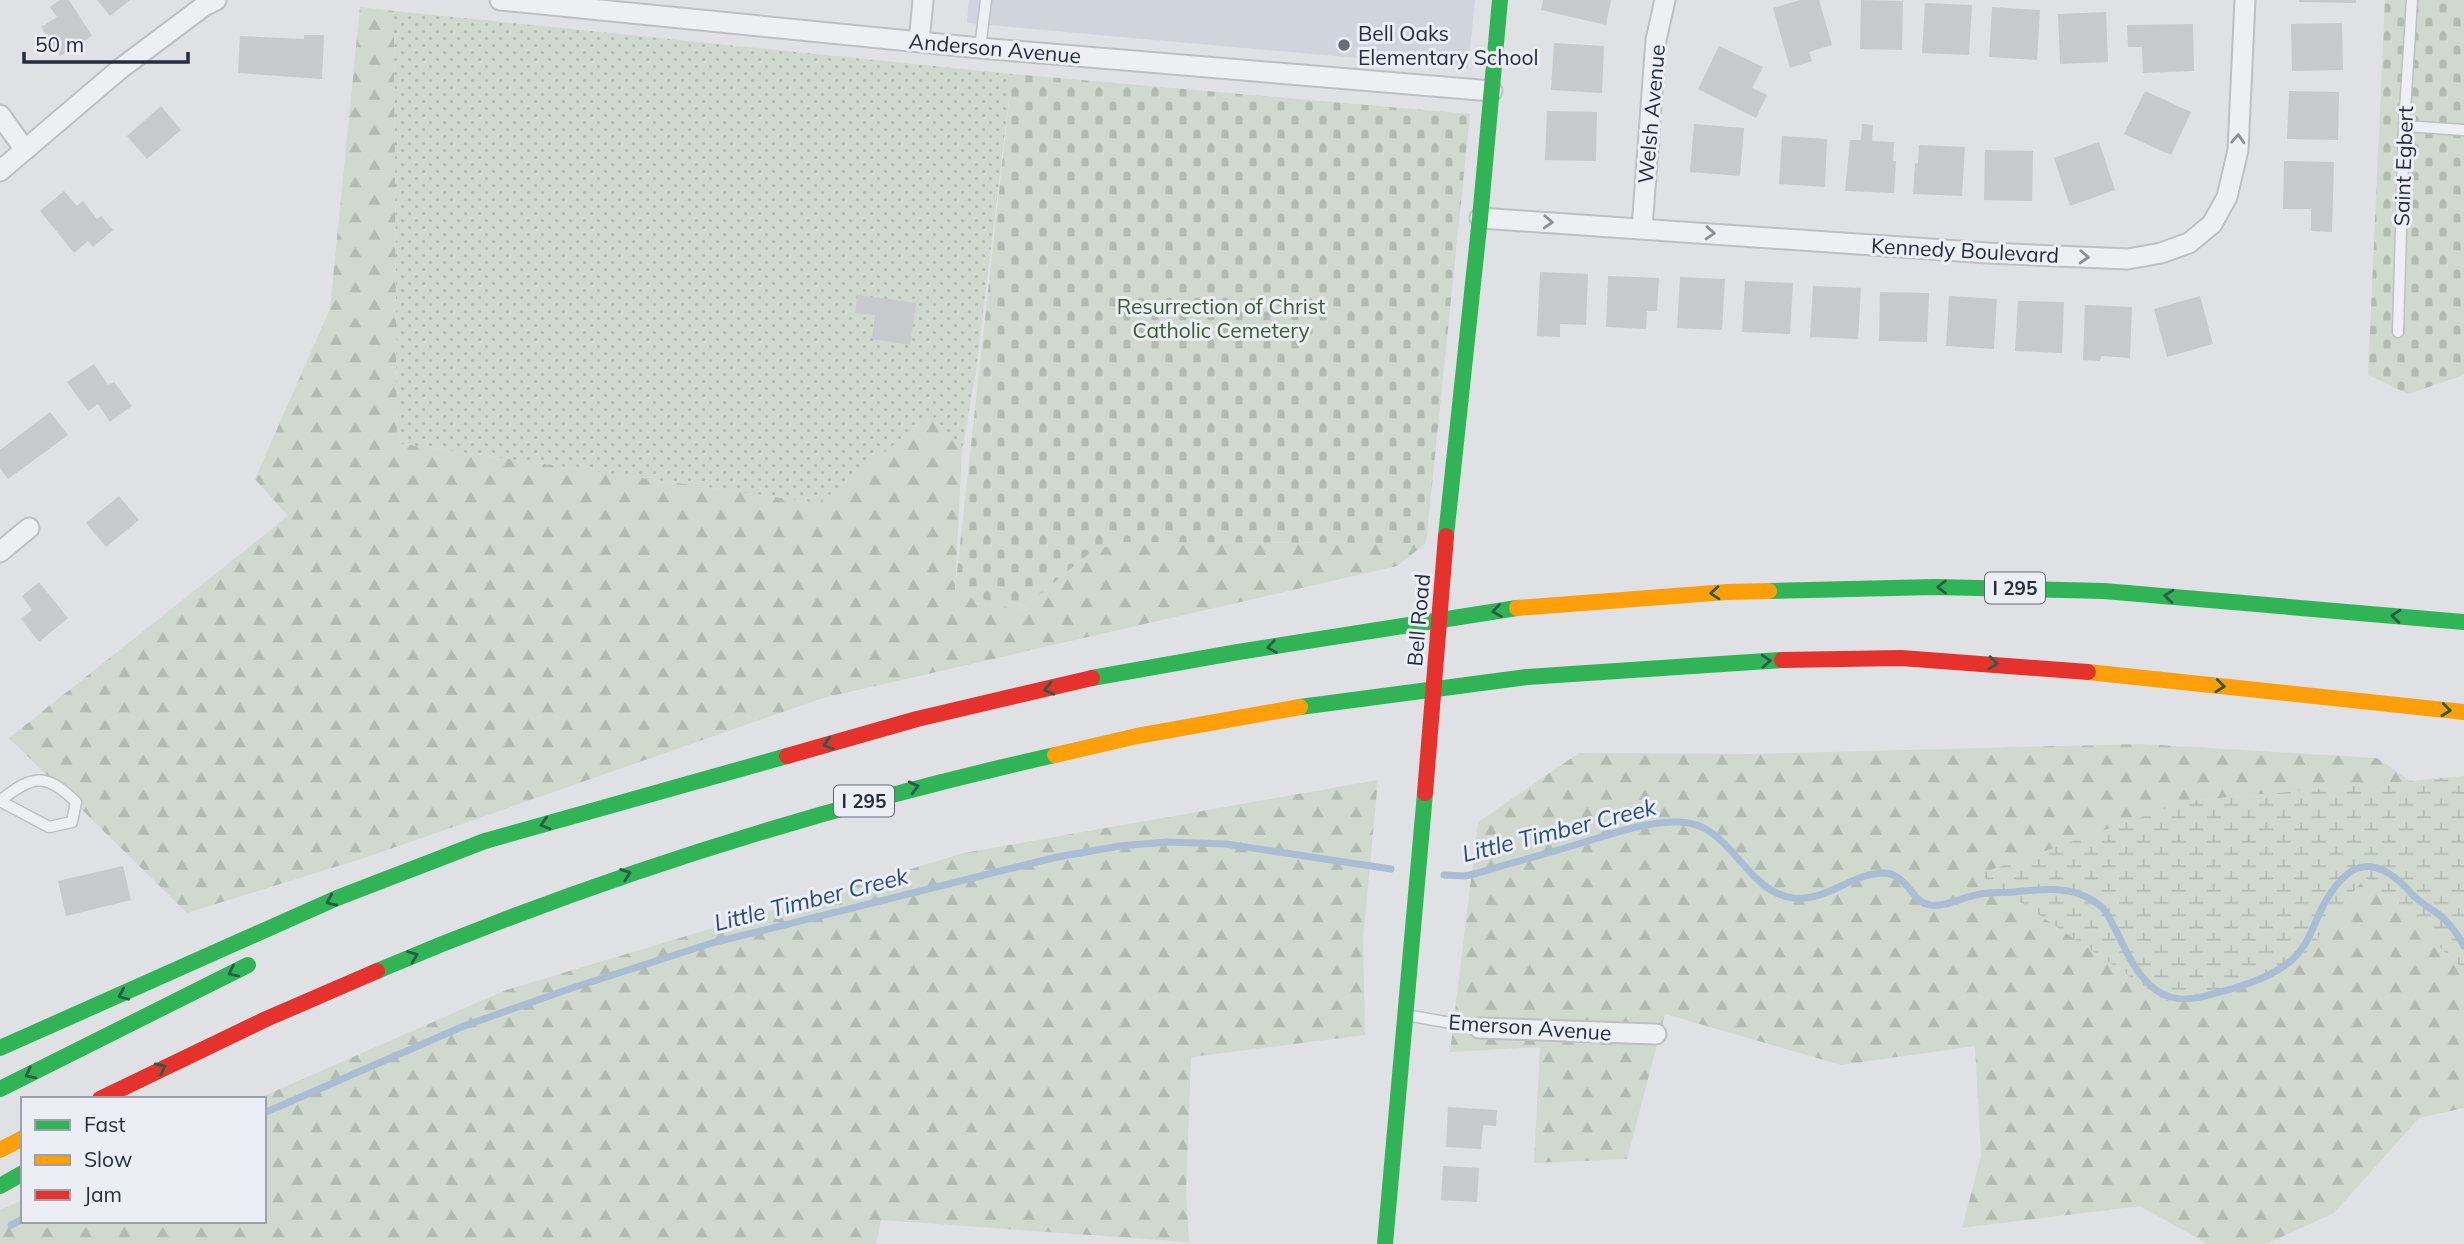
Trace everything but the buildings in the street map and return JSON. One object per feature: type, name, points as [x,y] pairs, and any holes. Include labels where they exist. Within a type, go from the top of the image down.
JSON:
[{"type":"main road","name":"Bell Road","points":[[1385,1244],[1446,537],[1500,0]]},
{"type":"main road","name":"I 295","points":[[542,842],[705,779],[916,719],[1102,676],[1387,627],[1565,604],[1727,592],[1934,587],[2050,589],[2160,595],[2464,622]]},
{"type":"main road","name":"I 295","points":[[104,1097],[228,1036],[373,972],[515,915],[648,867],[804,817],[911,788],[1125,738],[1282,710],[1451,685],[1595,671],[1863,657],[2012,665],[2464,712]]},
{"type":"main road","points":[[0,1048],[337,898],[485,841],[705,779]]},
{"type":"main road","points":[[0,1088],[267,956]]},
{"type":"main road","points":[[234,1052],[373,972]]},
{"type":"main road","points":[[0,1150],[21,1139]]},
{"type":"main road","points":[[0,1186],[21,1174]]},
{"type":"street","points":[[0,171],[120,69],[216,0]]},
{"type":"street","name":"Anderson Avenue","points":[[500,0],[980,48],[1492,91]]},
{"type":"street","points":[[919,42],[923,0]]},
{"type":"street","name":"Welsh Avenue","points":[[1642,228],[1656,40],[1665,0]]},
{"type":"street","name":"Kennedy Boulevard","points":[[1480,218],[1975,252],[2128,259],[2161,253],[2189,243],[2212,224],[2227,197],[2238,150],[2245,0]]},
{"type":"street","points":[[0,115],[25,150]]},
{"type":"street","points":[[0,552],[29,528]]},
{"type":"street","name":"Emerson Avenue","points":[[1479,1028],[1656,1034]]},
{"type":"lane","points":[[980,48],[986,0]]},
{"type":"lane","name":"Saint Egbert","points":[[2398,332],[2404,126],[2412,0]]},
{"type":"lane","points":[[2404,126],[2464,130]]},
{"type":"lane","points":[[40,779],[60,787],[76,802],[72,822],[49,827],[0,801],[19,785],[40,779]]},
{"type":"lane","name":"Emerson Avenue","points":[[1406,1015],[1479,1028]]},
{"type":"shaded area","name":"Bell Oaks Elementary School","points":[[969,0],[1475,0],[1468,68],[967,23]]},
{"type":"green space","points":[[2385,0],[2464,0],[2464,375],[2408,394],[2368,375]]},
{"type":"green space","points":[[360,7],[394,11],[397,443],[819,503],[932,415],[962,451],[955,590],[1020,611],[1092,551],[1121,542],[1426,543],[1397,566],[823,698],[367,857],[187,913],[9,738],[288,516],[255,479],[330,309]]},
{"type":"green space","points":[[394,11],[1012,74],[976,371],[962,451],[932,415],[819,503],[397,443]]},
{"type":"green space","name":"Resurrection of Christ Catholic Cemetery","points":[[1012,74],[1470,114],[1426,543],[1121,542],[1092,551],[1020,611],[955,590]]},
{"type":"green space","points":[[2142,744],[2377,758],[2410,781],[2187,801],[1979,875],[2288,977],[2365,877],[2464,970],[2464,1108],[2419,1118],[2334,1213],[2266,1244],[2208,1244],[2140,1206],[1962,1228],[1981,1156],[1975,1046],[1841,1065],[1665,1014],[1627,1159],[1534,1163],[1540,1047],[1450,1052],[1478,822],[1579,753],[1749,754]]},
{"type":"green space","points":[[2464,776],[2464,970],[2365,877],[2288,977],[2172,1005],[1979,874],[2187,801]]},
{"type":"green space","points":[[1378,780],[1363,939],[1365,1035],[1191,1057],[1186,1192],[1189,1242],[881,1220],[876,1244],[0,1244],[0,1210],[21,1201],[21,1223],[266,1223],[266,1097],[262,1097],[506,990],[964,853]]},
{"type":"waterway","name":"Little Timber Creek","points":[[1444,875],[1465,876],[1478,873],[1638,827],[1678,822],[1696,825],[1711,832],[1761,883],[1776,893],[1793,898],[1817,896],[1861,877],[1884,873],[1899,878],[1919,899],[1930,905],[1947,904],[1981,894],[2037,890],[2060,890],[2082,895],[2103,908],[2142,977],[2163,995],[2178,999],[2201,997],[2250,983],[2288,963],[2304,946],[2321,910],[2340,880],[2362,867],[2385,871],[2398,880],[2419,901],[2442,917],[2464,946]]},
{"type":"waterway","name":"Little Timber Creek","points":[[266,1112],[464,1026],[569,989],[712,943],[1057,857],[1120,846],[1167,842],[1226,844],[1391,869]]},
{"type":"waterway","name":"Little Timber Creek","points":[[11,1225],[21,1220]]},
{"type":"traffic: fast","points":[[1446,536],[1500,0]]},
{"type":"traffic: fast","points":[[1769,591],[1934,587],[2104,591],[2464,622]]},
{"type":"traffic: fast","points":[[1092,678],[1517,608]]},
{"type":"traffic: fast","points":[[1300,707],[1527,677],[1782,660]]},
{"type":"traffic: fast","points":[[377,971],[543,905],[711,848],[882,798],[1055,755]]},
{"type":"traffic: fast","points":[[0,1048],[337,898],[485,841],[787,756]]},
{"type":"traffic: fast","points":[[1385,1244],[1425,793]]},
{"type":"traffic: fast","points":[[0,1089],[248,965]]},
{"type":"traffic: fast","points":[[0,1186],[21,1174]]},
{"type":"traffic: slow","points":[[1517,608],[1769,591]]},
{"type":"traffic: slow","points":[[2088,672],[2464,712]]},
{"type":"traffic: slow","points":[[1055,755],[1137,736],[1300,707]]},
{"type":"traffic: slow","points":[[0,1150],[21,1139]]},
{"type":"traffic: jam","points":[[1425,793],[1446,536]]},
{"type":"traffic: jam","points":[[1782,660],[1901,658],[2088,672]]},
{"type":"traffic: jam","points":[[787,756],[917,719],[1092,678]]},
{"type":"traffic: jam","points":[[104,1097],[266,1019],[377,971]]},
{"type":"place","name":"Bell Oaks Elementary School","points":[[1344,45]]}]
